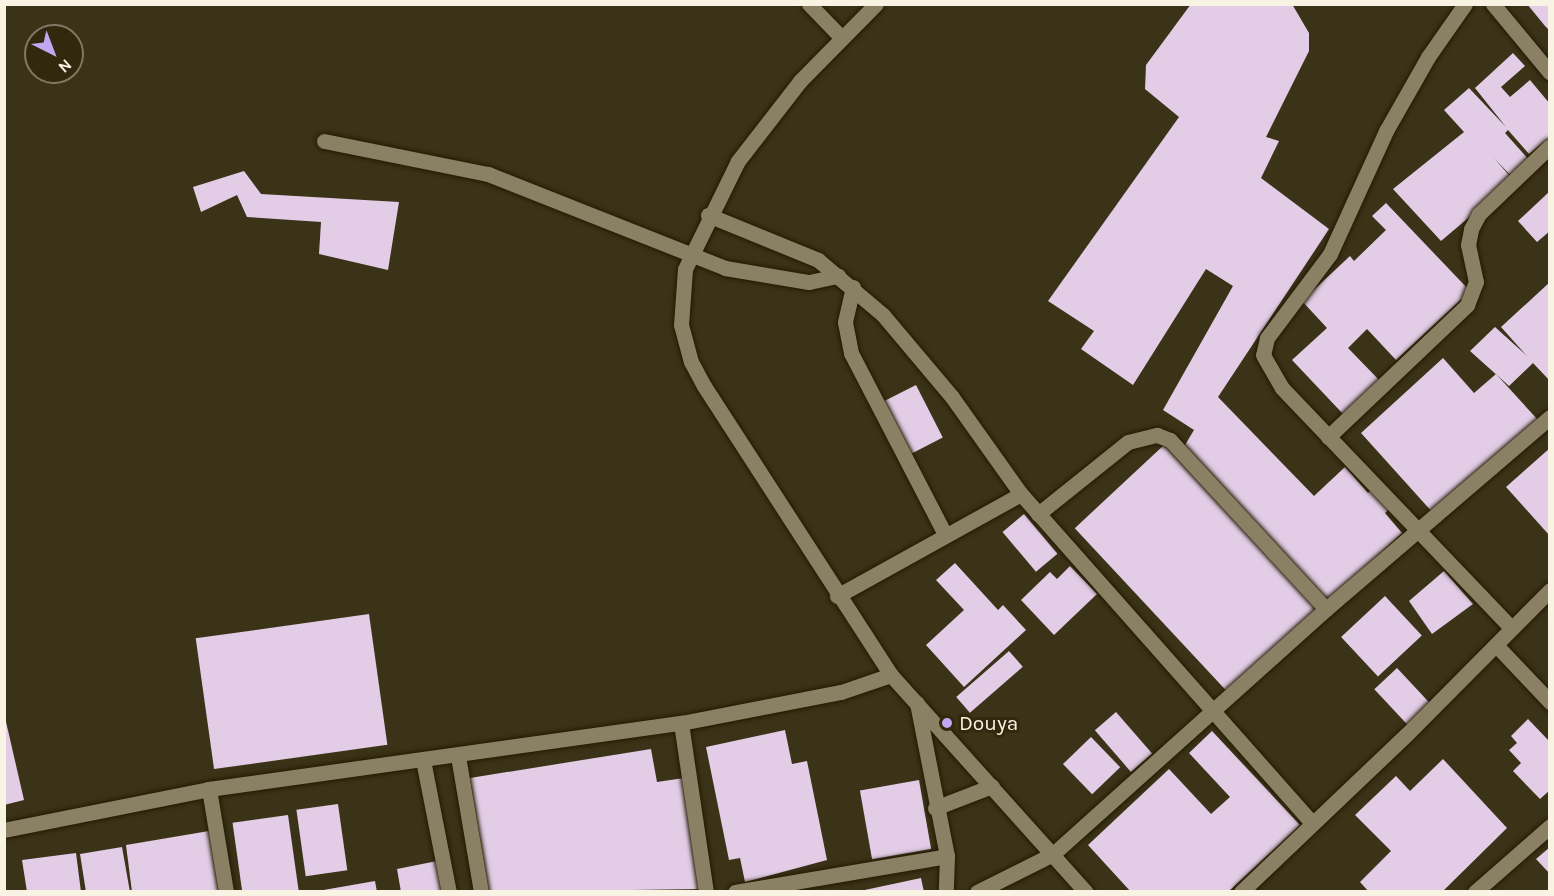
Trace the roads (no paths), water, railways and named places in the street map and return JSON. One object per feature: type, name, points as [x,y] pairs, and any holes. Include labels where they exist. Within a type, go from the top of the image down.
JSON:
[{"type":"street","points":[[809,4],[841,38]]},
{"type":"street","points":[[876,4],[841,38],[766,121],[708,215],[690,258],[681,325],[691,362],[837,596],[891,675],[1086,891]]},
{"type":"street","points":[[1465,4],[1428,57],[1386,130],[1330,254],[1264,348],[1263,356],[1282,388],[1510,628]]},
{"type":"street","points":[[1493,4],[1550,73]]},
{"type":"street","points":[[324,141],[488,174],[690,258],[778,279],[809,282],[838,276]]},
{"type":"street","points":[[1328,437],[1467,305],[1476,282],[1468,246],[1471,229],[1479,214],[1550,146]]},
{"type":"street","points":[[708,215],[807,254],[854,287],[917,351],[1038,514],[1312,823]]},
{"type":"street","points":[[854,287],[845,322],[851,353],[945,534]]},
{"type":"street","points":[[977,891],[1053,854],[1326,609],[1419,532],[1550,417]]},
{"type":"street","points":[[1038,514],[1128,442],[1157,435],[1170,440],[1326,609]]},
{"type":"street","points":[[837,596],[945,534],[1021,494]]},
{"type":"street","points":[[1241,891],[1497,645],[1510,628],[1550,590]]},
{"type":"street","points":[[1497,645],[1550,702]]},
{"type":"street","points":[[4,830],[209,789],[458,756],[681,723],[841,692],[891,675]]},
{"type":"street","points":[[917,703],[935,808],[947,856],[945,891]]},
{"type":"street","points":[[681,723],[706,891]]},
{"type":"street","points":[[458,756],[481,891]]},
{"type":"street","points":[[423,760],[449,891]]},
{"type":"street","points":[[935,808],[992,786]]},
{"type":"street","points":[[209,789],[226,891]]},
{"type":"street","points":[[1475,891],[1550,826]]},
{"type":"street","points":[[735,891],[947,856]]},
{"type":"place","name":"Douya","points":[[947,723]]}]
